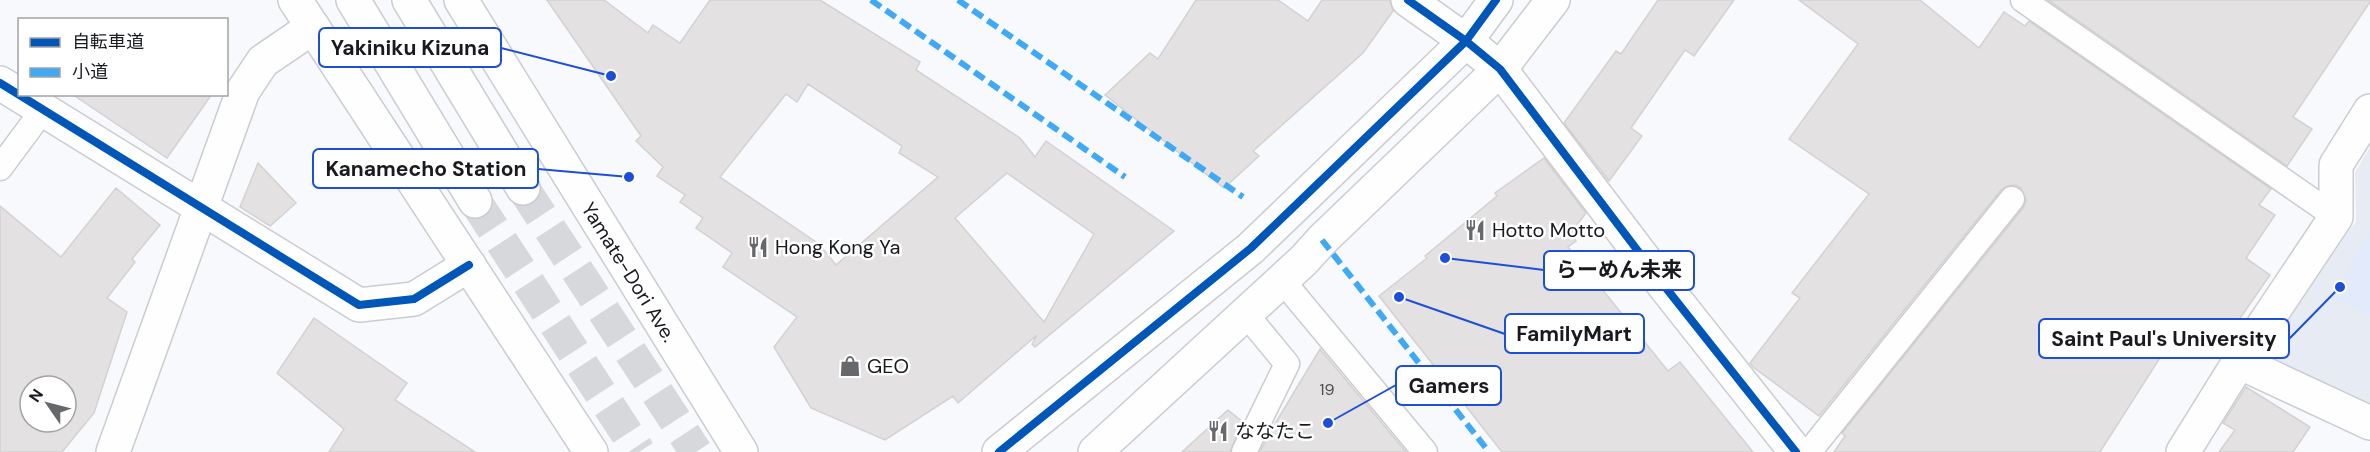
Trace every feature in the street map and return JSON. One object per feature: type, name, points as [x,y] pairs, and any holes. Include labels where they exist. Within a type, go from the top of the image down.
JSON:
[{"type":"main road","points":[[295,0],[591,452]]},
{"type":"main road","points":[[353,0],[475,201]]},
{"type":"main road","points":[[409,0],[522,188]]},
{"type":"main road","name":"Yamate-Dori Ave.","points":[[460,0],[741,452]]},
{"type":"main road","points":[[1408,0],[1466,41],[1500,69],[1666,288],[1796,452]]},
{"type":"main road","points":[[999,452],[1251,248],[1466,41],[1496,0]]},
{"type":"main road","points":[[1095,452],[1281,279],[1500,69],[1553,0]]},
{"type":"main road","points":[[113,452],[243,91],[263,61],[313,27]]},
{"type":"main road","points":[[0,83],[18,94]]},
{"type":"main road","points":[[21,96],[359,305],[414,299],[469,265]]},
{"type":"main road","points":[[2183,452],[2239,362],[2336,217],[2336,165],[2370,111]]},
{"type":"main road","points":[[2239,362],[2370,423]]},
{"type":"lane","points":[[2023,0],[2336,217]]},
{"type":"lane","points":[[0,168],[43,110]]},
{"type":"lane","points":[[1809,452],[2012,199]]},
{"type":"lane","points":[[1281,279],[1425,452]]},
{"type":"lane","points":[[1244,452],[1287,364],[1245,313]]},
{"type":"shaded area","points":[[2370,147],[2370,410],[2267,362],[2264,352],[2356,221],[2355,172]]},
{"type":"shaded area","points":[[2370,230],[2370,316],[2334,299]]},
{"type":"building","points":[[547,0],[604,0],[648,33],[653,25],[680,43],[710,0],[820,0],[920,62],[916,70],[1020,138],[1035,157],[1046,141],[1174,231],[1035,347],[1032,344],[1037,335],[958,403],[953,396],[885,440],[811,408],[774,347],[797,317],[723,267],[732,253],[696,228],[703,218],[680,202],[685,195],[657,176],[663,167],[636,141],[641,136]],"holes":[[[808,84],[902,146],[899,153],[938,177],[836,265],[819,244],[720,177],[786,94],[797,102]],[[1007,173],[1094,234],[1044,322],[955,218]]]},
{"type":"building","points":[[1196,0],[1278,0],[1308,21],[1322,0],[1390,0],[1393,11],[1363,53],[1253,151],[1259,156],[1224,188],[1105,95],[1150,53],[1158,59]]},
{"type":"building","points":[[1658,0],[1734,0],[1694,56],[1685,50],[1631,128],[1642,136],[1609,181],[1564,123],[1616,51],[1621,54]]},
{"type":"building","points":[[1799,0],[1920,0],[1979,48],[2004,12],[2025,26],[2029,21],[2271,189],[2259,205],[2275,215],[2246,258],[2270,275],[2221,346],[2184,320],[2100,452],[1834,452],[1845,436],[1842,433],[2023,208],[2026,201],[2021,188],[2015,185],[2001,190],[1819,416],[1753,367],[1750,363],[1800,298],[1792,293],[1869,194],[1789,139],[1858,44]]},
{"type":"building","points":[[2048,0],[2370,0],[2370,2],[2293,117],[2312,129],[2287,166]]},
{"type":"building","points":[[75,96],[211,96],[167,158]]},
{"type":"building","points":[[1544,158],[1586,213],[1571,233],[1576,241],[1568,247],[1668,371],[1680,362],[1753,452],[1502,452],[1379,296],[1427,258],[1425,256],[1497,196],[1495,193]]},
{"type":"building","points":[[258,163],[296,203],[270,226],[240,207]]},
{"type":"building","points":[[116,188],[160,225],[132,259],[135,262],[107,298],[127,312],[94,413],[78,432],[78,374],[18,374],[18,434],[77,434],[62,452],[0,452],[0,206],[61,257]]},
{"type":"building","points":[[314,318],[407,383],[395,400],[475,452],[329,452],[344,429],[277,373]]},
{"type":"building","points":[[1320,349],[1406,452],[1260,452]]},
{"type":"building","points":[[2246,387],[2310,427],[2293,452],[2219,452],[2235,430],[2223,423]]},
{"type":"building","points":[[1228,410],[1243,422],[1230,452],[1182,452]]},
{"type":"tunnel","points":[[523,188],[696,452]]},
{"type":"tunnel","points":[[475,201],[639,452]]},
{"type":"marked path","points":[[871,0],[1125,177]]},
{"type":"marked path","points":[[958,0],[1243,197]]},
{"type":"marked path","points":[[1322,240],[1489,452]]},
{"type":"cycle path","points":[[1408,0],[1466,41],[1500,69],[1666,288],[1796,452]]},
{"type":"cycle path","points":[[999,452],[1251,248],[1466,41],[1496,0]]},
{"type":"cycle path","points":[[0,83],[18,94]]},
{"type":"cycle path","points":[[21,96],[359,305],[414,299],[469,265]]},
{"type":"place","name":"Yakiniku Kizuna","points":[[611,76]]},
{"type":"place","name":"Kanamecho Station","points":[[629,177]]},
{"type":"place","name":"Hotto Motto","points":[[1475,230]]},
{"type":"place","name":"Hong Kong Ya","points":[[758,247]]},
{"type":"place","name":"らーめん未来","points":[[1445,258]]},
{"type":"place","name":"Saint Paul's University","points":[[2340,287]]},
{"type":"place","name":"FamilyMart","points":[[1399,297]]},
{"type":"place","name":"GEO","points":[[850,366]]},
{"type":"place","name":"Gamers","points":[[1328,423]]},
{"type":"place","name":"ななたこ","points":[[1218,431]]}]
